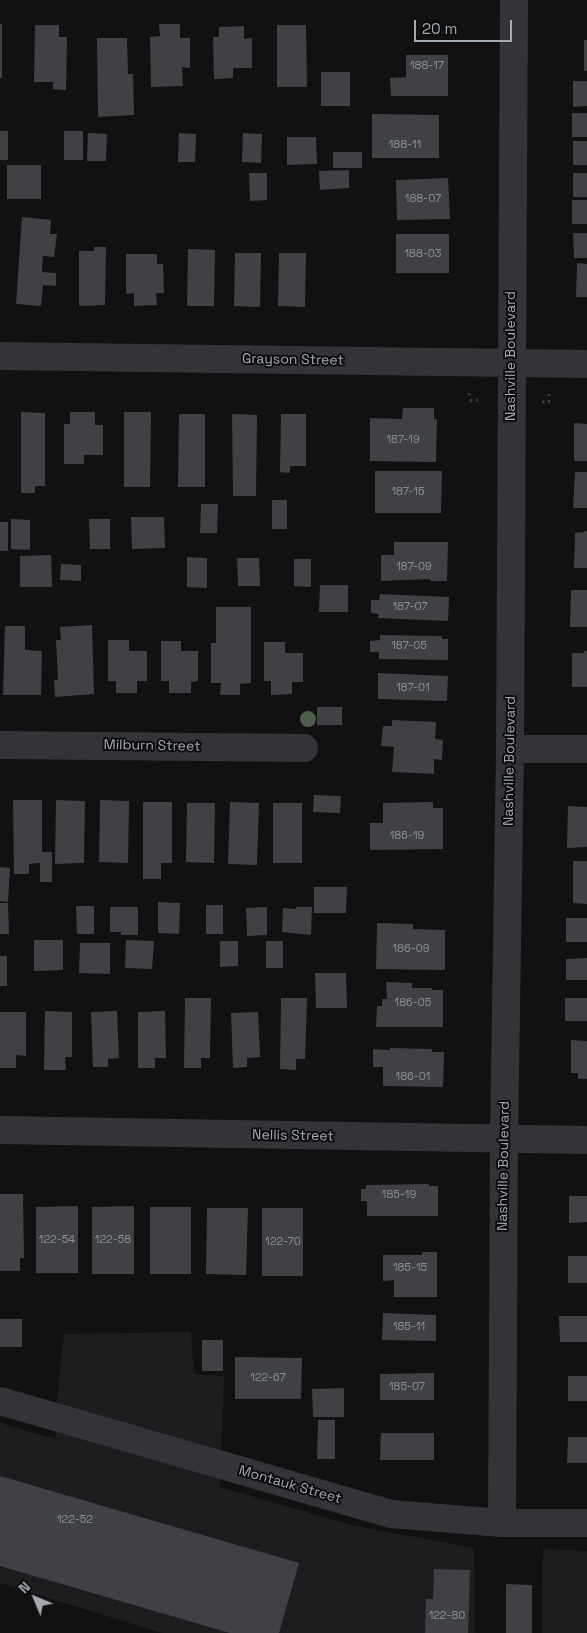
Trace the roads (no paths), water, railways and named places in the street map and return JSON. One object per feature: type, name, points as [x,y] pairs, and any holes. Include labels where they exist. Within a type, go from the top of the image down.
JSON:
[{"type":"street","name":"Nashville Boulevard","points":[[502,1523],[504,1140],[510,749],[514,0]]},
{"type":"street","name":"Grayson Street","points":[[0,356],[587,364]]},
{"type":"street","name":"Milburn Street","points":[[0,745],[304,748]]},
{"type":"street","points":[[510,749],[587,749]]},
{"type":"street","name":"Nellis Street","points":[[0,1130],[587,1140]]},
{"type":"street","name":"Montauk Street","points":[[0,1401],[392,1514],[502,1523],[587,1523]]}]
